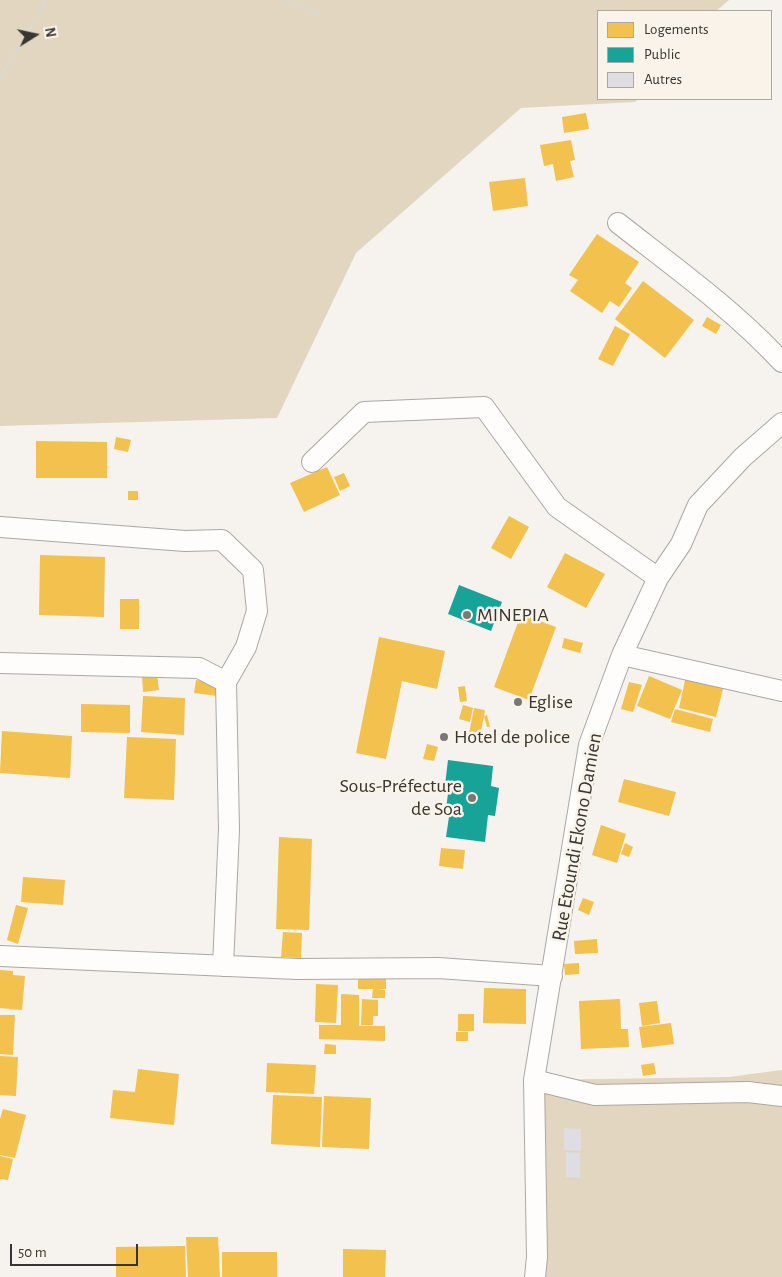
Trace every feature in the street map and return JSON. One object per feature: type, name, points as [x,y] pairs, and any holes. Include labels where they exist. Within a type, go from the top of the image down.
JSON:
[{"type":"street","points":[[618,223],[710,295],[761,339],[782,362]]},
{"type":"street","points":[[312,462],[364,412],[484,407],[557,507],[658,578]]},
{"type":"street","name":"Rue Etoundi Ekono Damien","points":[[535,1277],[537,1257],[534,1080],[589,745],[622,655],[658,578],[680,544],[698,505],[743,458],[782,423]]},
{"type":"street","points":[[0,527],[184,541],[222,540],[253,570],[257,611],[246,647],[226,682],[229,829],[223,966]]},
{"type":"street","points":[[622,655],[782,691]]},
{"type":"street","points":[[0,663],[199,668],[226,682]]},
{"type":"street","points":[[0,956],[297,969],[438,968],[552,976]]},
{"type":"street","points":[[534,1080],[595,1095],[748,1092],[782,1096]]},
{"type":"path","points":[[0,78],[47,0]]},
{"type":"path","points":[[285,0],[322,16]]},
{"type":"shaded area","points":[[0,0],[729,0],[717,10],[597,10],[597,100],[637,100],[635,102],[521,108],[356,253],[277,418],[0,426]]},
{"type":"shaded area","points":[[782,1070],[782,1277],[537,1277],[534,1080],[729,1077]]},
{"type":"building: Logements","points":[[586,113],[589,129],[564,133],[562,117]]},
{"type":"building: Logements","points":[[571,140],[575,160],[570,161],[574,177],[556,181],[553,164],[544,166],[540,145]]},
{"type":"building: Logements","points":[[525,178],[528,206],[493,211],[489,182]]},
{"type":"building: Logements","points":[[597,234],[639,262],[625,283],[632,288],[619,307],[610,301],[602,313],[570,291],[578,280],[569,275]]},
{"type":"building: Logements","points":[[643,281],[694,320],[665,358],[615,319]]},
{"type":"building: Logements","points":[[707,317],[721,325],[716,334],[702,326]]},
{"type":"building: Logements","points":[[615,326],[630,334],[613,366],[598,359]]},
{"type":"building: Logements","points":[[116,437],[131,440],[128,452],[114,449]]},
{"type":"building: Logements","points":[[36,441],[107,442],[107,478],[36,478]]},
{"type":"building: Logements","points":[[327,467],[340,495],[304,512],[290,483]]},
{"type":"building: Logements","points":[[344,473],[350,486],[340,491],[334,477]]},
{"type":"building: Logements","points":[[128,491],[138,491],[138,500],[128,500]]},
{"type":"building: Logements","points":[[509,516],[529,527],[511,559],[491,548]]},
{"type":"building: Logements","points":[[565,553],[605,574],[586,608],[547,587]]},
{"type":"building: Logements","points":[[40,555],[105,557],[104,617],[39,615]]},
{"type":"building: Logements","points":[[120,599],[139,599],[139,629],[120,629]]},
{"type":"building: Logements","points":[[521,614],[556,627],[529,700],[494,687]]},
{"type":"building: Logements","points":[[379,637],[445,651],[437,689],[402,681],[386,759],[356,753]]},
{"type":"building: Logements","points":[[564,638],[583,643],[580,653],[562,648]]},
{"type":"building: Logements","points":[[157,674],[159,690],[143,692],[142,675]]},
{"type":"building: Logements","points":[[649,676],[682,690],[670,719],[637,706]]},
{"type":"building: Logements","points":[[686,676],[724,685],[716,717],[679,708]]},
{"type":"building: Logements","points":[[196,680],[220,683],[218,696],[194,693]]},
{"type":"building: Logements","points":[[629,682],[642,685],[633,712],[621,709]]},
{"type":"building: Logements","points":[[465,686],[467,701],[460,702],[458,687]]},
{"type":"building: Logements","points":[[143,696],[185,698],[184,735],[141,732]]},
{"type":"building: Logements","points":[[81,704],[130,705],[130,733],[81,732]]},
{"type":"building: Logements","points":[[463,705],[473,708],[470,722],[459,719]]},
{"type":"building: Logements","points":[[474,708],[485,710],[480,736],[469,734]]},
{"type":"building: Logements","points":[[675,709],[713,719],[710,732],[671,722]]},
{"type":"building: Logements","points":[[487,715],[490,727],[487,727],[484,716]]},
{"type":"building: Logements","points":[[2,731],[72,736],[70,778],[0,773]]},
{"type":"building: Logements","points":[[127,737],[176,739],[174,800],[124,798]]},
{"type":"building: Logements","points":[[427,744],[438,747],[434,761],[423,759]]},
{"type":"building: Logements","points":[[624,779],[676,792],[669,816],[618,802]]},
{"type":"building: Logements","points":[[601,825],[626,834],[617,863],[592,855]]},
{"type":"building: Logements","points":[[279,837],[312,839],[309,930],[276,929]]},
{"type":"building: Logements","points":[[625,843],[633,847],[629,857],[621,854]]},
{"type":"building: Logements","points":[[441,848],[465,850],[463,869],[439,866]]},
{"type":"building: Logements","points":[[23,877],[65,880],[63,905],[21,902]]},
{"type":"building: Logements","points":[[583,898],[594,902],[589,915],[578,910]]},
{"type":"building: Logements","points":[[16,905],[28,908],[18,944],[7,940]]},
{"type":"building: Logements","points":[[283,932],[302,933],[301,958],[281,957]]},
{"type":"building: Logements","points":[[597,939],[598,953],[575,954],[574,941]]},
{"type":"building: Logements","points":[[579,963],[579,974],[565,975],[564,964]]},
{"type":"building: Logements","points":[[0,970],[13,971],[13,975],[25,976],[22,1010],[0,1008]]},
{"type":"building: Logements","points":[[358,977],[386,978],[386,989],[378,989],[385,990],[385,998],[372,998],[373,989],[358,989]]},
{"type":"building: Logements","points":[[316,984],[338,985],[336,1023],[315,1022]]},
{"type":"building: Logements","points":[[484,988],[526,989],[526,1024],[483,1023]]},
{"type":"building: Logements","points":[[341,994],[359,995],[359,1026],[385,1026],[385,1041],[319,1039],[319,1025],[341,1025]]},
{"type":"building: Logements","points":[[362,999],[378,1000],[378,1016],[373,1016],[373,1025],[361,1025]]},
{"type":"building: Logements","points":[[620,999],[621,1029],[628,1029],[629,1047],[581,1049],[579,1001]]},
{"type":"building: Logements","points":[[657,1001],[660,1023],[642,1026],[639,1003]]},
{"type":"building: Logements","points":[[458,1014],[474,1014],[474,1031],[458,1031]]},
{"type":"building: Logements","points":[[0,1015],[15,1015],[13,1055],[0,1054]]},
{"type":"building: Logements","points":[[671,1023],[674,1044],[642,1048],[639,1027]]},
{"type":"building: Logements","points":[[456,1032],[468,1032],[468,1041],[456,1041]]},
{"type":"building: Logements","points":[[325,1044],[336,1045],[336,1054],[324,1054]]},
{"type":"building: Logements","points":[[0,1056],[18,1057],[16,1096],[0,1095]]},
{"type":"building: Logements","points":[[267,1063],[316,1065],[314,1094],[266,1092]]},
{"type":"building: Logements","points":[[654,1063],[656,1074],[643,1076],[641,1065]]},
{"type":"building: Logements","points":[[138,1069],[179,1074],[174,1125],[110,1118],[113,1090],[135,1092]]},
{"type":"building: Logements","points":[[273,1095],[322,1097],[320,1147],[271,1144]]},
{"type":"building: Logements","points":[[324,1096],[371,1098],[369,1149],[322,1147]]},
{"type":"building: Logements","points":[[3,1109],[26,1115],[15,1158],[0,1155],[0,1119]]},
{"type":"building: Logements","points":[[0,1156],[13,1159],[8,1180],[0,1179]]},
{"type":"building: Logements","points":[[186,1237],[218,1237],[220,1277],[188,1277]]},
{"type":"building: Logements","points":[[185,1246],[186,1277],[116,1277],[116,1247]]},
{"type":"building: Logements","points":[[343,1249],[386,1250],[385,1277],[343,1277]]},
{"type":"building: Logements","points":[[222,1252],[277,1252],[277,1277],[222,1277]]},
{"type":"building: Public","points":[[459,585],[502,602],[491,631],[448,614]]},
{"type":"building: Public","name":"Sous-Préfecture de Soa","points":[[448,760],[493,766],[491,786],[499,788],[495,816],[488,815],[485,842],[446,837],[450,810],[446,809],[449,786],[445,785]]},
{"type":"building: Autres","points":[[564,1128],[581,1129],[581,1151],[564,1150]]},
{"type":"building: Autres","points":[[566,1152],[580,1153],[580,1178],[566,1177]]},
{"type":"place","name":"MINEPIA","points":[[467,615]]},
{"type":"place","name":"Eglise","points":[[518,702]]},
{"type":"place","name":"Hotel de police","points":[[444,737]]},
{"type":"place","name":"Sous-Préfecture de Soa","points":[[472,798]]}]
